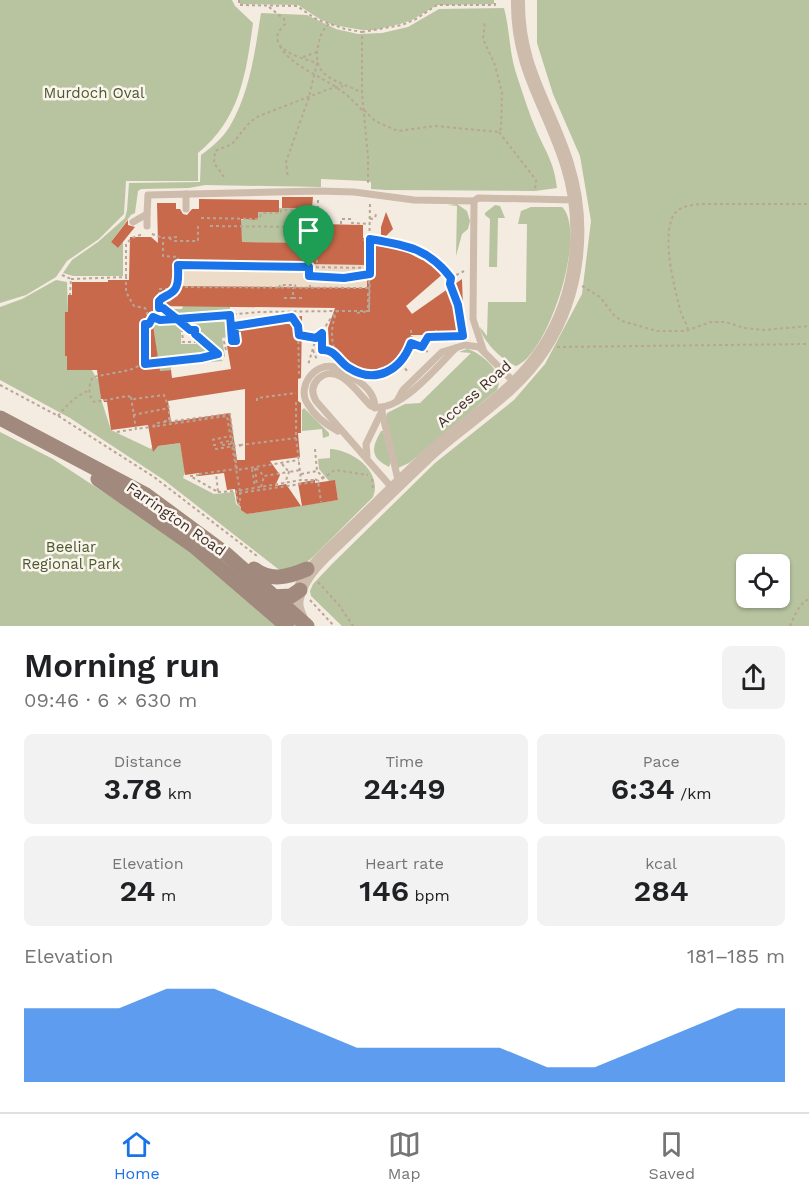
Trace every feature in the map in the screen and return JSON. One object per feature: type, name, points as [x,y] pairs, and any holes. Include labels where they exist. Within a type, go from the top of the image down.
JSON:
[{"type":"main road","name":"Farrington Road","points":[[0,418],[146,495],[279,593],[276,608],[301,624]]},
{"type":"main road","name":"Farrington Road","points":[[30,434],[136,504],[194,546],[287,626]]},
{"type":"main road","points":[[146,495],[156,496],[166,502],[263,575],[281,577],[312,570]]},
{"type":"main road","points":[[215,564],[264,597],[279,593],[291,596],[300,590]]},
{"type":"street","name":"Access Road","points":[[279,593],[312,570],[433,452],[516,383],[544,347],[555,326],[569,290],[577,254],[576,200],[567,163],[526,65],[519,31],[518,0]]},
{"type":"street","name":"Access Road","points":[[300,590],[312,570]]},
{"type":"street","points":[[300,590],[296,604],[301,624]]},
{"type":"lane","points":[[147,226],[148,195],[318,191],[414,200],[474,201],[478,198],[576,200]]},
{"type":"lane","points":[[186,194],[186,209]]},
{"type":"lane","points":[[474,201],[473,315],[484,351]]},
{"type":"lane","points":[[133,222],[147,214]]},
{"type":"lane","points":[[370,461],[366,455],[366,444],[381,409],[396,404],[402,390],[442,352],[473,345],[484,351],[516,383]]},
{"type":"lane","points":[[326,367],[337,368],[364,385],[371,394],[381,409],[396,487],[344,434],[328,426],[307,404],[304,392],[307,380],[312,374],[326,367]]},
{"type":"path","points":[[239,0],[239,6],[297,6],[316,19],[362,32],[402,26],[437,6],[495,5],[495,0]]},
{"type":"path","points":[[267,6],[284,19],[283,28],[279,31],[279,43],[286,56],[337,87],[375,121],[392,130],[435,126],[499,132],[536,180]]},
{"type":"path","points":[[485,21],[483,39],[495,65],[502,93],[499,132]]},
{"type":"path","points":[[288,178],[286,162],[309,97],[323,29],[329,24]]},
{"type":"path","points":[[362,32],[362,93],[369,194]]},
{"type":"path","points":[[279,43],[288,53],[316,63],[329,78],[362,93]]},
{"type":"path","points":[[300,58],[317,52]]},
{"type":"path","points":[[224,177],[214,163],[213,157],[217,149],[232,144],[250,122],[309,97],[343,86]]},
{"type":"path","points":[[317,266],[318,191]]},
{"type":"path","points":[[368,308],[370,203]]},
{"type":"path","points":[[688,330],[682,315],[667,247],[668,228],[675,213],[689,205],[702,204],[809,204]]},
{"type":"path","points":[[201,218],[259,219],[262,213],[281,213],[281,210],[292,210],[318,247]]},
{"type":"path","points":[[370,219],[375,218],[376,214]]},
{"type":"path","points":[[341,224],[341,219],[351,219],[352,224],[370,224]]},
{"type":"path","points":[[210,226],[304,227]]},
{"type":"path","points":[[169,237],[174,241],[198,241],[198,227],[196,228]]},
{"type":"path","points":[[177,237],[163,238],[148,233],[138,235],[126,244],[125,294],[134,306],[145,308],[153,317],[160,320],[259,312],[369,311],[370,261]]},
{"type":"path","points":[[163,238],[163,261]]},
{"type":"path","points":[[363,240],[425,253],[441,265],[451,278],[450,284],[462,324],[463,336],[428,337],[422,347],[412,343]]},
{"type":"path","points":[[159,301],[176,288],[178,277],[178,256],[163,256]]},
{"type":"path","points":[[178,265],[369,268]]},
{"type":"path","points":[[309,267],[310,287]]},
{"type":"path","points":[[451,278],[467,270]]},
{"type":"path","points":[[309,276],[344,278],[370,274]]},
{"type":"path","points":[[62,275],[71,279],[126,277]]},
{"type":"path","points":[[70,295],[71,279]]},
{"type":"path","points":[[162,286],[171,288],[295,285],[293,298]]},
{"type":"path","points":[[579,285],[600,297],[614,315],[622,321],[657,331],[677,332],[711,322],[726,322],[744,328],[764,330],[809,326]]},
{"type":"path","points":[[280,286],[368,289]]},
{"type":"path","points":[[169,299],[171,288]]},
{"type":"path","points":[[176,288],[159,290],[159,308],[163,308],[186,327],[195,330],[195,342],[183,342],[182,330],[186,330],[186,327]]},
{"type":"path","points":[[357,313],[369,311],[370,290],[368,289]]},
{"type":"path","points":[[284,298],[302,298]]},
{"type":"path","points":[[337,311],[332,331],[337,356]]},
{"type":"path","points":[[311,357],[316,338],[337,311]]},
{"type":"path","points":[[145,364],[147,312]]},
{"type":"path","points":[[230,315],[232,341]]},
{"type":"path","points":[[145,324],[149,324],[153,317]]},
{"type":"path","points":[[226,350],[225,342],[236,341],[234,326],[292,317],[298,326],[300,379]]},
{"type":"path","points":[[252,322],[253,327]]},
{"type":"path","points":[[359,373],[373,375],[387,372],[400,364],[412,343],[411,330]]},
{"type":"path","points":[[436,330],[436,337]]},
{"type":"path","points":[[322,333],[323,355]]},
{"type":"path","points":[[169,421],[169,408],[164,395],[94,402],[90,380],[93,377],[130,370],[145,364],[218,354],[195,334]]},
{"type":"path","points":[[299,335],[316,338]]},
{"type":"path","points":[[552,347],[809,344]]},
{"type":"path","points":[[313,350],[316,356]]},
{"type":"path","points":[[322,350],[330,351],[343,363]]},
{"type":"path","points":[[400,364],[411,375]]},
{"type":"path","points":[[0,385],[58,416],[154,477],[265,562]]},
{"type":"path","points":[[58,416],[78,394],[90,390]]},
{"type":"path","points":[[257,401],[257,398],[301,392],[297,396],[294,417],[296,448],[302,480]]},
{"type":"path","points":[[131,397],[136,429]]},
{"type":"path","points":[[133,415],[169,408]]},
{"type":"path","points":[[164,421],[171,423],[230,414],[233,440],[231,444],[237,470],[299,460]]},
{"type":"path","points":[[117,432],[227,416],[240,501]]},
{"type":"path","points":[[154,426],[169,421]]},
{"type":"path","points":[[212,440],[230,436]]},
{"type":"path","points":[[233,440],[222,443],[240,446],[296,438]]},
{"type":"path","points":[[213,445],[216,445],[216,449],[231,444]]},
{"type":"path","points":[[315,448],[316,471]]},
{"type":"path","points":[[282,463],[289,472]]},
{"type":"path","points":[[254,468],[264,476],[316,471],[324,480]]},
{"type":"path","points":[[254,468],[258,487]]},
{"type":"path","points":[[235,469],[190,476],[218,492],[239,493],[324,480],[335,470],[366,474],[373,482],[372,494]]},
{"type":"path","points":[[285,483],[289,472]]},
{"type":"path","points":[[216,473],[218,492]]},
{"type":"path","points":[[258,487],[264,476]]},
{"type":"path","points":[[239,493],[258,487],[302,480],[308,482]]},
{"type":"path","points":[[315,481],[321,502]]},
{"type":"path","points":[[312,570],[353,626]]},
{"type":"path","points":[[300,590],[334,626]]},
{"type":"path","points":[[790,626],[796,610],[809,599]]},
{"type":"green space","name":"Murdoch Oval","points":[[0,0],[232,0],[235,6],[253,23],[244,78],[239,94],[223,126],[198,153],[198,181],[126,181],[124,214],[99,239],[67,261],[56,277],[26,295],[0,303]]},
{"type":"green space","points":[[240,0],[494,0],[494,4],[437,5],[412,20],[400,24],[374,30],[362,30],[333,25],[298,5],[240,4]]},
{"type":"green space","points":[[537,0],[809,0],[809,626],[342,626],[311,596],[310,591],[313,584],[435,463],[514,400],[545,364],[582,294],[591,221],[580,156],[553,94],[537,43]]},
{"type":"green space","points":[[504,8],[514,67],[531,118],[552,165],[557,188],[535,191],[386,190],[371,189],[371,182],[321,179],[321,187],[205,185],[189,188],[141,189],[138,191],[135,213],[131,215],[111,242],[118,248],[123,241],[123,276],[73,276],[63,273],[72,260],[98,242],[125,218],[129,183],[200,182],[201,155],[217,142],[237,113],[251,71],[261,13],[307,15],[336,29],[358,34],[382,33],[408,27],[439,9]]},
{"type":"green space","points":[[457,204],[467,211],[470,221],[468,229],[462,234],[456,256],[457,206],[448,205]]},
{"type":"green space","points":[[495,205],[500,206],[505,218],[498,218],[497,267],[489,267],[490,219],[485,213]]},
{"type":"green space","points":[[531,207],[562,207],[569,221],[570,241],[561,292],[551,317],[540,340],[528,357],[516,366],[494,350],[484,338],[480,327],[487,336],[488,302],[526,302],[527,224],[518,224],[521,211]]},
{"type":"green space","points":[[279,208],[312,208],[312,214],[316,214],[316,237],[293,237],[293,243],[242,242],[241,231],[199,219],[257,220],[258,212],[279,212]]},
{"type":"green space","points":[[56,280],[67,282],[68,312],[65,312],[65,356],[67,356],[67,370],[92,370],[96,378],[122,375],[158,360],[153,325],[181,325],[184,328],[181,329],[181,344],[196,344],[197,339],[223,361],[171,365],[171,370],[99,380],[101,399],[111,430],[151,449],[180,443],[185,472],[183,478],[214,494],[234,492],[236,504],[243,511],[246,509],[247,514],[338,500],[335,481],[329,481],[319,469],[318,459],[330,458],[330,449],[348,453],[364,464],[374,479],[373,497],[313,557],[303,565],[282,572],[164,480],[70,418],[0,380],[0,307],[22,299]]},
{"type":"green space","points":[[183,306],[230,306],[230,337],[222,338],[225,357],[196,333],[196,328],[191,328],[170,309],[182,309]]},
{"type":"green space","points":[[467,349],[480,355],[496,371],[499,379],[497,390],[409,463],[398,468],[387,413],[405,404],[420,403],[471,353],[459,352]]},
{"type":"green space","points":[[304,408],[329,433],[329,436],[323,438],[322,429],[302,431],[302,410]]},
{"type":"green space","points":[[381,431],[383,431],[391,462],[389,467],[378,459],[374,451]]},
{"type":"green space","name":"Beeliar Regional Park","points":[[0,432],[53,459],[190,549],[277,626],[0,626]]},
{"type":"shaded area","points":[[175,263],[368,265],[367,288],[174,286]]},
{"type":"building","points":[[282,197],[313,197],[312,208],[282,208]]},
{"type":"building","points":[[199,199],[279,200],[279,212],[258,212],[258,220],[241,219],[242,242],[316,243],[316,239],[320,239],[320,224],[363,225],[363,238],[381,238],[381,227],[386,212],[393,229],[380,242],[422,260],[426,254],[444,273],[406,306],[412,314],[462,279],[464,339],[430,339],[430,335],[411,335],[399,361],[386,369],[370,372],[353,369],[329,344],[328,328],[335,308],[153,306],[153,325],[160,371],[171,370],[172,378],[231,369],[227,346],[240,344],[237,326],[302,316],[301,378],[298,379],[298,401],[301,403],[301,433],[298,433],[300,457],[270,461],[280,475],[275,486],[286,484],[301,506],[247,514],[237,503],[235,489],[227,490],[224,473],[185,475],[180,443],[158,446],[153,452],[148,425],[111,430],[107,402],[101,399],[97,370],[67,370],[65,312],[68,312],[68,295],[72,295],[72,282],[129,280],[130,237],[151,237],[158,243],[157,203],[176,203],[176,209],[180,209],[183,214],[187,215],[192,209],[199,209]],"holes":[[[174,262],[367,265],[367,288],[174,286]],[[245,389],[245,460],[237,460],[230,413],[171,422],[168,401]]]},
{"type":"building","points":[[128,220],[128,225],[135,227],[118,248],[111,242]]},
{"type":"building","points":[[315,480],[315,483],[335,480],[338,500],[302,506],[298,483]]},
{"type":"route","points":[[309,267],[178,265],[176,288],[159,301],[159,308],[163,308],[177,319],[160,320],[153,317],[149,324],[145,324],[145,364],[218,354],[195,334],[195,330],[190,330],[177,319],[230,315],[232,341],[236,341],[234,326],[290,316],[298,326],[299,335],[316,338],[322,333],[322,350],[330,351],[349,368],[359,373],[373,375],[387,372],[400,364],[411,343],[422,347],[428,337],[463,336],[458,305],[450,284],[451,278],[441,265],[425,253],[398,244],[370,239],[370,274],[324,278],[309,276],[309,267]]}]
